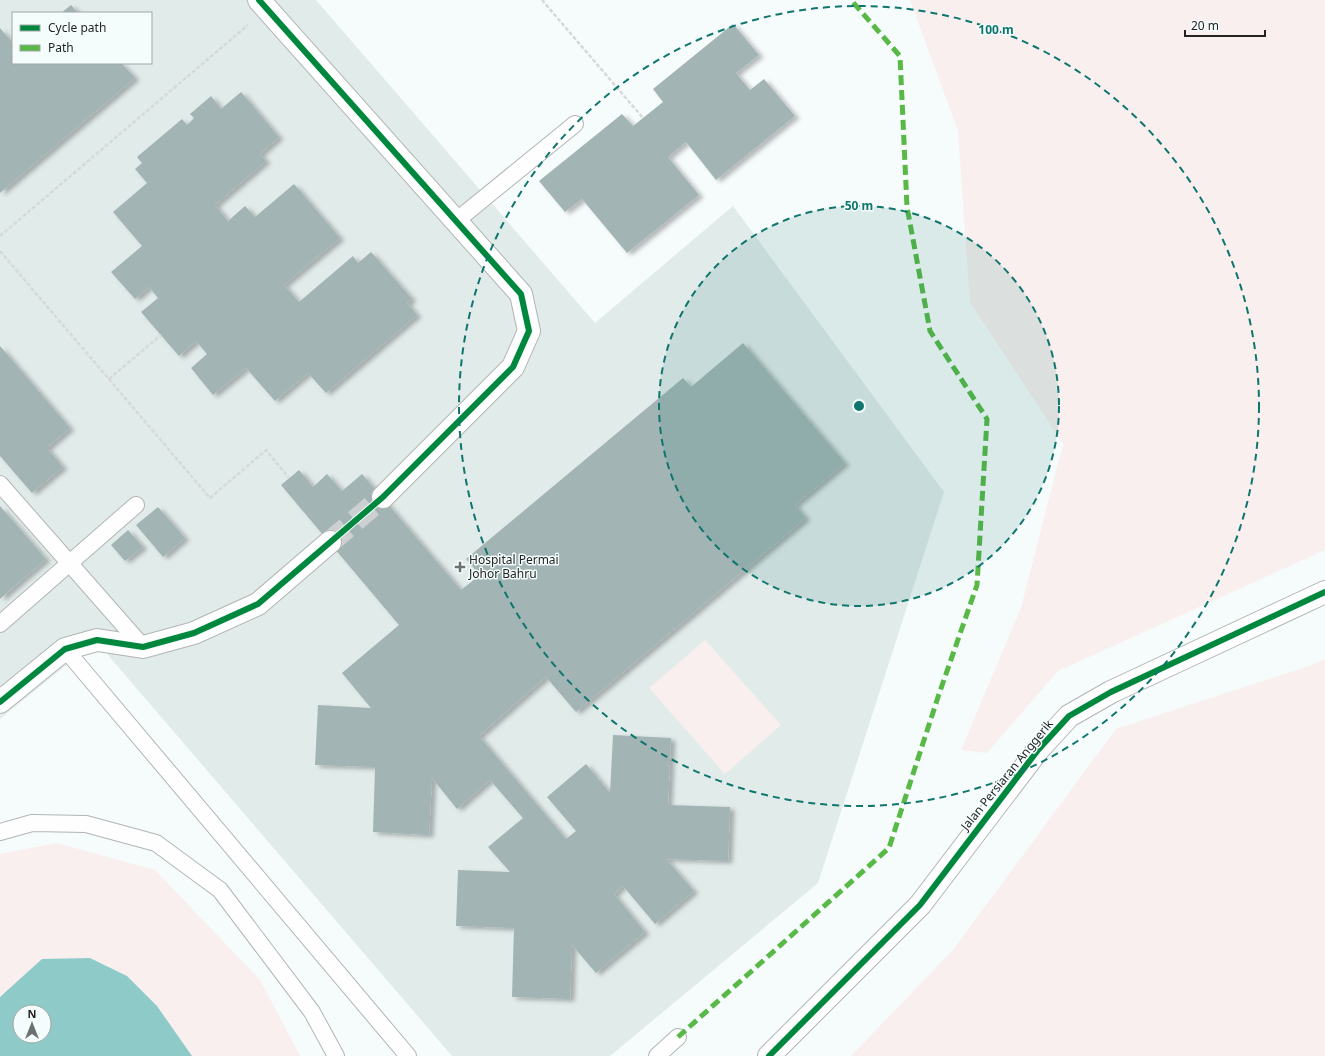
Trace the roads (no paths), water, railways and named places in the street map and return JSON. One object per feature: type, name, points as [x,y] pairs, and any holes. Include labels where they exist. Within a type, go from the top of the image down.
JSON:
[{"type":"street","points":[[263,4],[521,294],[529,331],[513,367],[382,497]]},
{"type":"street","points":[[0,702],[65,649],[97,640],[144,647],[194,633],[258,604],[330,542]]},
{"type":"street","name":"Jalan Persiaran Anggerik","points":[[769,1056],[920,905],[1038,750],[1069,716],[1111,692],[1325,592]]},
{"type":"lane","points":[[456,221],[575,124]]},
{"type":"lane","points":[[0,484],[144,647]]},
{"type":"lane","points":[[0,624],[136,505]]},
{"type":"lane","points":[[65,649],[408,1056]]},
{"type":"lane","points":[[0,832],[32,823],[86,824],[156,843],[220,890],[312,1012],[336,1056]]},
{"type":"lane","points":[[657,1056],[678,1037]]},
{"type":"water","points":[[90,958],[127,976],[157,1006],[192,1056],[0,1056],[0,997],[42,959]]},
{"type":"tunnel","points":[[330,542],[383,497]]},
{"type":"place","name":"Hospital Permai Johor Bahru","points":[[460,567]]}]
